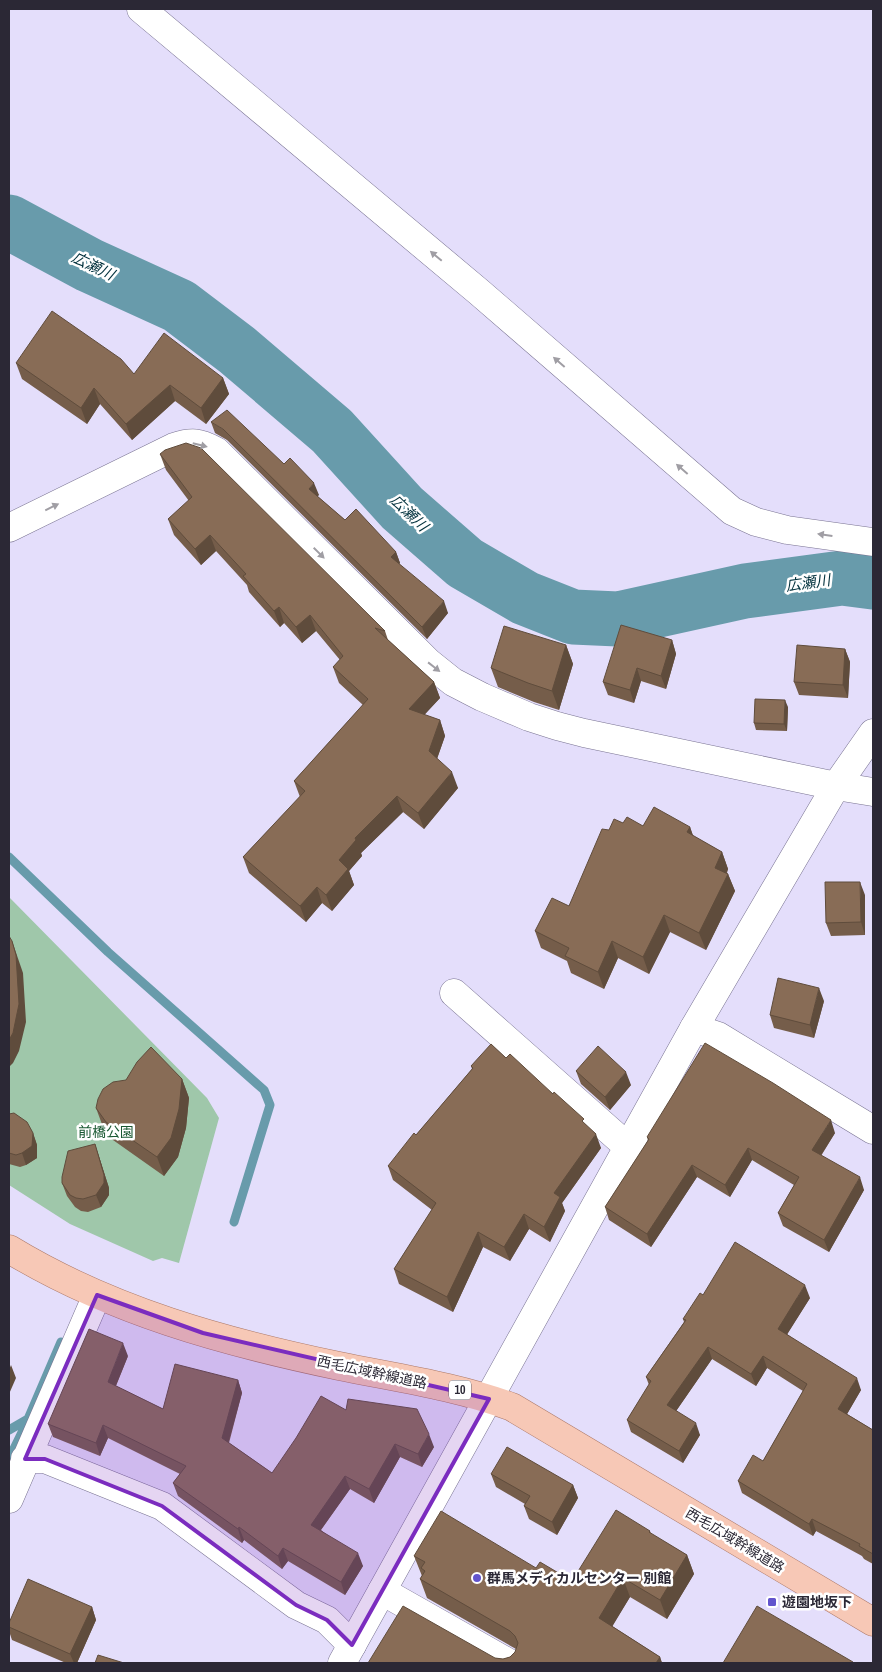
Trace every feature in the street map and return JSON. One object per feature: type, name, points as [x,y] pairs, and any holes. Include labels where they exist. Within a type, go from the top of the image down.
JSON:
[{"type":"main road","name":"西毛広域幹線道路","points":[[9,1250],[54,1275],[97,1295],[139,1312],[212,1336],[263,1349],[413,1380],[489,1399],[512,1407],[873,1622]]},
{"type":"street","points":[[141,9],[479,292],[732,512],[756,522],[787,530],[873,542]]},
{"type":"street","points":[[9,528],[174,447],[188,442],[202,444],[216,450],[428,662],[453,682],[529,717],[575,730],[836,786],[873,792]]},
{"type":"street","points":[[347,1654],[694,1028],[836,786],[873,733]]},
{"type":"street","points":[[454,993],[627,1146]]},
{"type":"street","points":[[694,1028],[718,1036],[873,1130]]},
{"type":"street","points":[[9,1499],[97,1295]]},
{"type":"street","points":[[25,1459],[45,1459],[162,1506],[296,1605],[327,1620],[347,1654]]},
{"type":"street","points":[[382,1591],[509,1663]]},
{"type":"highlighted area","points":[[97,1295],[203,1333],[489,1399],[352,1645],[327,1620],[296,1605],[162,1506],[45,1459],[25,1459]]},
{"type":"green space","name":"前橋公園","points":[[9,897],[207,1098],[219,1118],[179,1263],[162,1258],[153,1261],[70,1224],[9,1185]]},
{"type":"building","points":[[52,311],[121,359],[134,374],[164,333],[223,378],[201,408],[170,385],[126,424],[94,388],[81,408],[16,363]]},
{"type":"building","points":[[227,410],[284,464],[290,458],[314,483],[309,489],[345,520],[356,509],[396,552],[391,557],[444,601],[422,627],[223,429],[211,422]]},
{"type":"building","points":[[186,443],[201,448],[385,631],[375,628],[434,682],[409,709],[440,720],[429,751],[452,772],[418,813],[397,796],[355,838],[356,840],[339,860],[348,869],[326,895],[317,887],[300,906],[243,857],[305,791],[294,781],[368,699],[333,667],[343,656],[310,615],[296,627],[279,607],[274,611],[243,576],[246,574],[210,535],[195,549],[168,519],[192,497],[160,454],[165,450]]},
{"type":"building","points":[[621,625],[672,640],[661,676],[637,668],[630,690],[603,682]]},
{"type":"building","points":[[504,626],[566,645],[552,691],[491,668]]},
{"type":"building","points":[[797,645],[845,649],[843,685],[794,682]]},
{"type":"building","points":[[755,699],[785,700],[784,724],[754,723]]},
{"type":"building","points":[[654,807],[690,827],[687,832],[722,852],[715,868],[728,874],[699,933],[664,915],[643,957],[612,941],[598,972],[565,956],[569,948],[535,931],[552,898],[569,906],[602,829],[609,830],[614,819],[623,823],[627,817],[643,826]]},
{"type":"building","points":[[825,882],[860,882],[861,922],[826,923]]},
{"type":"building","points":[[9,936],[16,955],[19,1004],[13,1033],[9,1040]]},
{"type":"building","points":[[778,978],[819,988],[810,1025],[770,1015]]},
{"type":"building","points":[[705,1043],[831,1120],[812,1150],[860,1177],[824,1240],[778,1213],[799,1177],[748,1148],[725,1185],[692,1165],[647,1234],[605,1207],[649,1139],[647,1137]]},
{"type":"building","points":[[491,1044],[506,1058],[510,1054],[553,1094],[554,1092],[584,1119],[582,1121],[596,1134],[554,1193],[560,1197],[544,1227],[524,1214],[504,1247],[478,1232],[447,1297],[394,1269],[436,1203],[388,1166],[414,1133],[416,1135],[473,1068],[471,1066]]},
{"type":"building","points":[[598,1046],[626,1072],[605,1097],[576,1071]]},
{"type":"building","points":[[151,1047],[182,1079],[179,1109],[171,1138],[157,1157],[106,1122],[96,1108],[103,1089],[113,1082],[126,1080],[137,1062]]},
{"type":"building","points":[[14,1113],[27,1122],[33,1133],[32,1146],[16,1155],[9,1153],[9,1114]]},
{"type":"building","points":[[95,1144],[104,1175],[104,1183],[96,1195],[83,1199],[76,1198],[70,1195],[62,1183],[68,1151]]},
{"type":"building","points":[[735,1242],[805,1285],[778,1329],[857,1378],[838,1409],[873,1430],[873,1554],[859,1546],[860,1544],[812,1519],[809,1524],[738,1481],[753,1455],[763,1461],[807,1384],[763,1356],[751,1374],[708,1347],[667,1405],[696,1423],[679,1451],[627,1420],[651,1381],[646,1377],[686,1320],[683,1319],[700,1293],[703,1295]]},
{"type":"building","points":[[89,1329],[123,1343],[108,1382],[163,1409],[175,1364],[238,1380],[222,1438],[272,1473],[321,1396],[346,1410],[348,1399],[417,1409],[429,1434],[418,1454],[395,1444],[369,1489],[345,1476],[311,1525],[358,1553],[341,1582],[283,1548],[278,1556],[239,1527],[238,1529],[173,1483],[186,1466],[103,1425],[96,1443],[48,1424]]},
{"type":"building","points":[[507,1447],[573,1485],[552,1522],[524,1506],[530,1496],[491,1474]]},
{"type":"building","points":[[616,1510],[687,1555],[660,1600],[623,1578],[599,1618],[660,1657],[656,1663],[368,1663],[403,1606],[495,1658],[503,1659],[510,1657],[515,1652],[518,1643],[510,1631],[420,1579],[425,1571],[421,1568],[425,1562],[414,1556],[441,1511],[536,1568],[540,1562],[572,1581]]},
{"type":"building","points":[[28,1579],[92,1607],[70,1654],[9,1627]]},
{"type":"building","points":[[757,1606],[853,1662],[723,1663]]},
{"type":"building","points":[[98,1655],[124,1663],[95,1663]]},
{"type":"waterway","name":"広瀬川","points":[[9,222],[89,265],[179,306],[237,350],[332,431],[402,508],[465,563],[525,598],[573,617],[618,619],[745,591],[842,578],[873,582]]},
{"type":"waterway","points":[[9,857],[108,952],[264,1090],[270,1105],[234,1222]]},
{"type":"waterway","points":[[9,1430],[28,1419],[61,1342]]},
{"type":"waterway","points":[[9,1459],[28,1420]]},
{"type":"place","name":"群馬メディカルセンター 別館","points":[[477,1578]]},
{"type":"place","name":"遊園地坂下","points":[[772,1602]]}]
